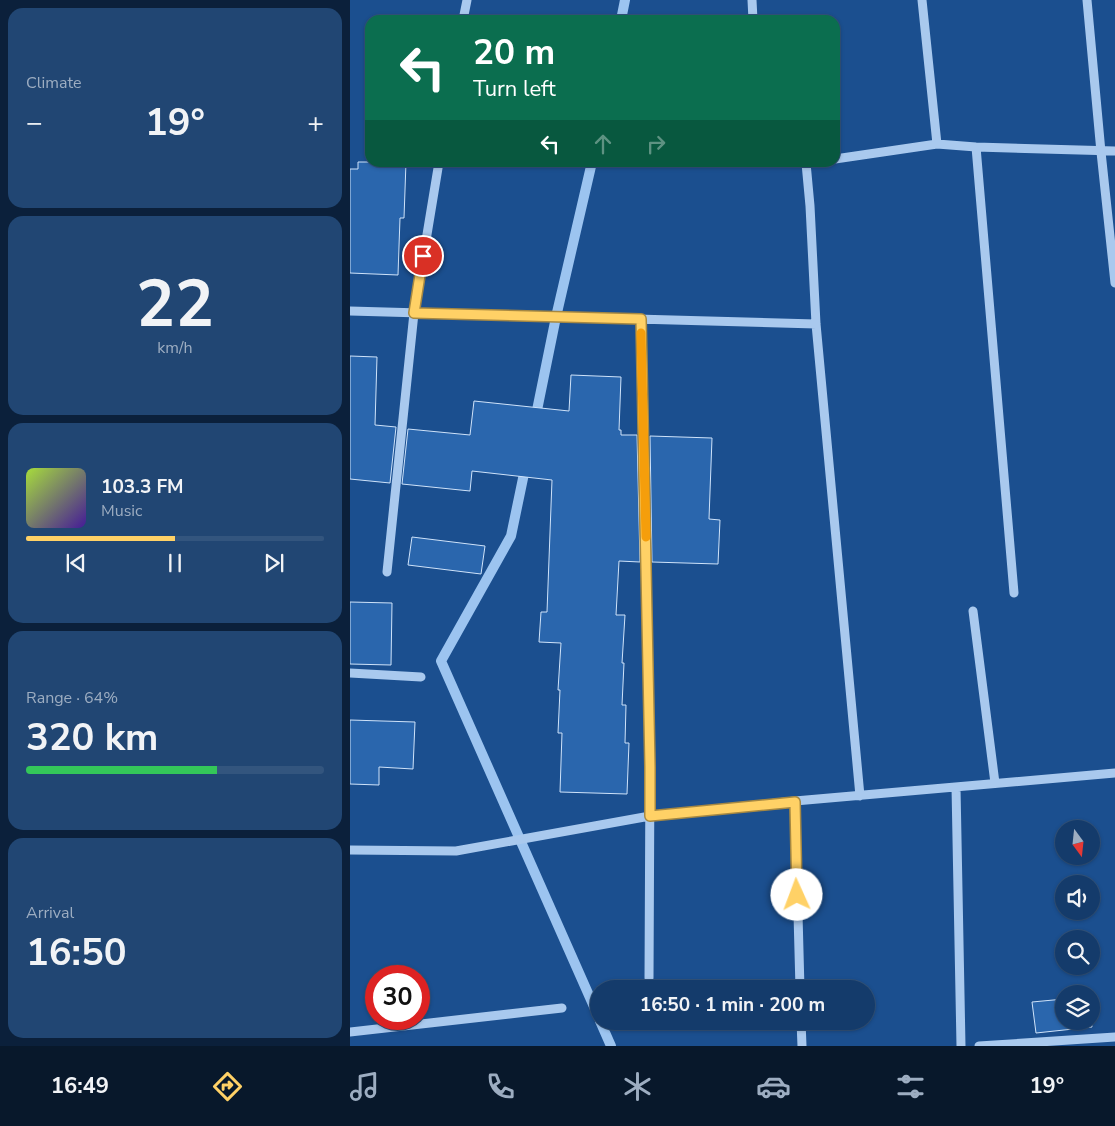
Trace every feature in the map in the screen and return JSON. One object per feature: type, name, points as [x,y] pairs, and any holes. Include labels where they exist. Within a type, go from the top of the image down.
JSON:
[{"type":"street","points":[[465,15],[467,0]]},
{"type":"street","points":[[752,0],[753,15]]},
{"type":"street","points":[[922,0],[936,144]]},
{"type":"street","points":[[1087,0],[1115,283]]},
{"type":"street","points":[[840,158],[936,144],[1115,152]]},
{"type":"street","points":[[976,147],[1014,593]]},
{"type":"street","points":[[387,572],[414,313],[438,167]]},
{"type":"street","points":[[808,167],[816,324],[860,796]]},
{"type":"street","points":[[350,311],[816,324]]},
{"type":"street","points":[[641,319],[650,757],[649,978]]},
{"type":"street","points":[[973,611],[996,783]]},
{"type":"street","points":[[350,673],[421,677]]},
{"type":"street","points":[[350,850],[456,851],[650,816],[1115,773]]},
{"type":"street","points":[[956,787],[961,1046]]},
{"type":"street","points":[[795,802],[800,980]]},
{"type":"street","points":[[350,1032],[562,1008]]},
{"type":"street","points":[[801,1030],[802,1046]]},
{"type":"street","points":[[979,1046],[1115,1037]]},
{"type":"building","points":[[358,162],[365,162],[365,167],[406,167],[404,218],[400,218],[398,275],[350,273],[350,169],[358,169]]},
{"type":"building","points":[[350,356],[377,357],[375,425],[396,427],[390,483],[350,479]]},
{"type":"building","points":[[571,375],[621,377],[619,430],[621,430],[621,435],[637,435],[640,562],[619,561],[616,615],[625,615],[622,705],[626,705],[625,743],[629,743],[627,794],[560,792],[562,733],[558,733],[560,690],[558,690],[561,643],[539,642],[541,612],[547,612],[552,480],[472,471],[470,491],[402,484],[408,429],[470,435],[474,401],[569,411]]},
{"type":"building","points":[[650,436],[712,438],[709,519],[720,520],[718,564],[652,562]]},
{"type":"building","points":[[412,537],[485,546],[481,574],[408,565]]},
{"type":"building","points":[[350,602],[392,603],[391,665],[350,664]]},
{"type":"building","points":[[350,720],[415,722],[413,769],[379,767],[379,785],[350,784]]},
{"type":"building","points":[[1055,1000],[1055,1030],[1064,1030],[1036,1033],[1032,1002]]},
{"type":"waterway","points":[[622,15],[625,0]]},
{"type":"waterway","points":[[535,420],[556,317],[591,167]]},
{"type":"waterway","points":[[526,464],[511,536],[441,661],[590,998]]},
{"type":"waterway","points":[[604,1030],[611,1046]]},
{"type":"slow traffic","points":[[641,333],[646,537]]},
{"type":"route","points":[[423,256],[414,313],[641,319],[650,816],[795,802],[797,895]]}]
